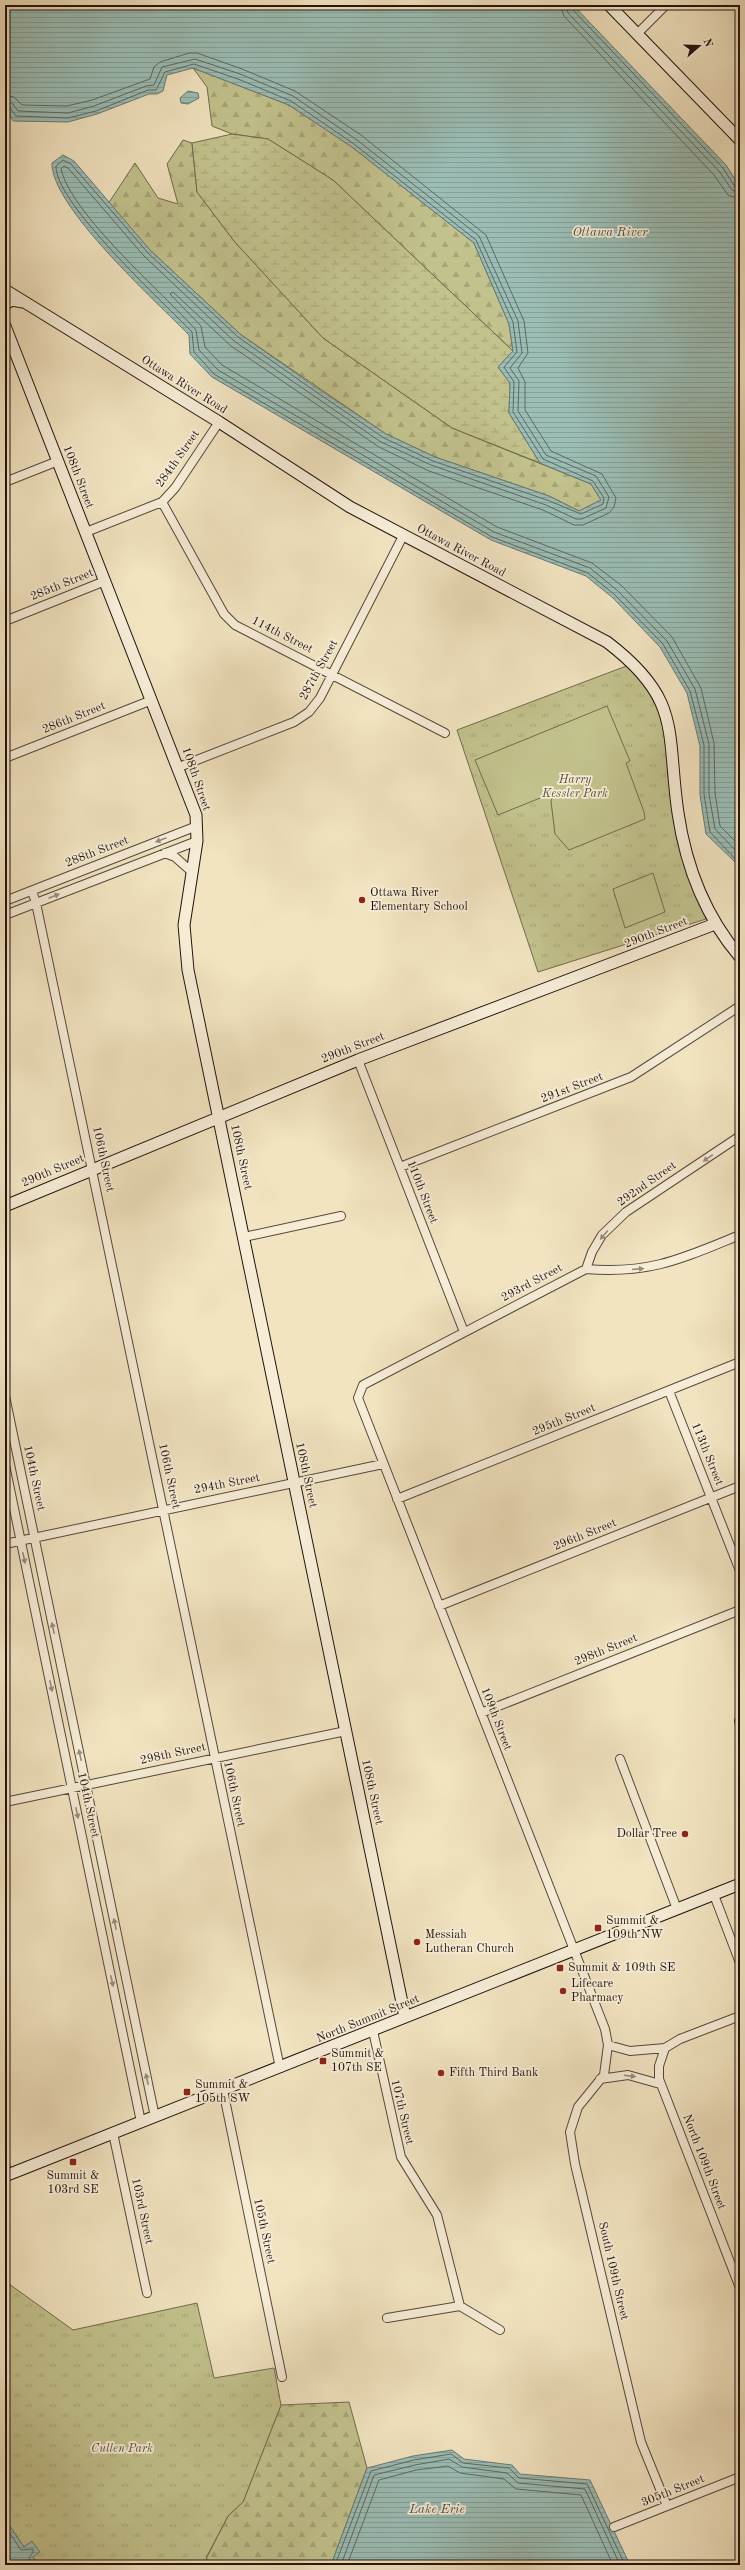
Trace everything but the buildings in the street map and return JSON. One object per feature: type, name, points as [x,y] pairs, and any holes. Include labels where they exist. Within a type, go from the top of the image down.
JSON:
[{"type":"street","points":[[609,5],[740,140]]},
{"type":"street","points":[[637,34],[666,5]]},
{"type":"street","name":"Ottawa River Road","points":[[8,299],[24,302],[219,422],[324,492],[403,536],[607,642],[632,661],[649,681],[663,704],[672,733],[678,813],[691,870],[702,901],[715,924],[740,957]]},
{"type":"street","name":"108th Street","points":[[5,326],[8,343],[58,461],[179,767],[196,815],[197,841],[185,911],[184,941],[188,970],[405,2017]]},
{"type":"street","name":"284th Street","points":[[86,532],[162,502],[174,488],[219,422]]},
{"type":"street","points":[[5,482],[58,461]]},
{"type":"street","name":"114th Street","points":[[162,502],[224,614],[235,625],[445,733]]},
{"type":"street","name":"287th Street","points":[[179,767],[294,722],[309,712],[320,698],[403,536]]},
{"type":"street","name":"285th Street","points":[[5,621],[105,580]]},
{"type":"street","name":"286th Street","points":[[5,758],[152,700]]},
{"type":"street","name":"288th Street","points":[[5,901],[197,826]]},
{"type":"street","points":[[5,915],[197,841]]},
{"type":"street","points":[[165,853],[174,857],[192,872]]},
{"type":"street","name":"106th Street","points":[[32,891],[36,903],[93,1169],[280,2068]]},
{"type":"street","name":"290th Street","points":[[5,1206],[219,1116],[358,1060],[715,924]]},
{"type":"street","name":"291st Street","points":[[400,1167],[619,1083],[740,1006]]},
{"type":"street","name":"110th Street","points":[[358,1060],[464,1332]]},
{"type":"street","name":"292nd Street","points":[[586,1268],[592,1252],[602,1235],[626,1212],[740,1136]]},
{"type":"street","points":[[244,1237],[341,1216]]},
{"type":"street","points":[[586,1268],[618,1271],[649,1268],[670,1263],[740,1235]]},
{"type":"street","name":"293rd Street","points":[[358,1403],[358,1394],[363,1386],[586,1268]]},
{"type":"street","name":"295th Street","points":[[397,1499],[740,1362]]},
{"type":"street","name":"113th Street","points":[[669,1391],[740,1570]]},
{"type":"street","name":"104th Street","points":[[5,1396],[155,2117]]},
{"type":"street","name":"109th Street","points":[[358,1403],[605,2029],[608,2045]]},
{"type":"street","name":"294th Street","points":[[5,1544],[164,1509],[383,1464]]},
{"type":"street","name":"104th Street","points":[[5,1465],[141,2122]]},
{"type":"street","name":"296th Street","points":[[439,1606],[740,1486]]},
{"type":"street","name":"298th Street","points":[[481,1713],[740,1610]]},
{"type":"street","points":[[46,1662],[60,1659]]},
{"type":"street","name":"298th Street","points":[[5,1802],[346,1731]]},
{"type":"street","points":[[620,1759],[677,1909]]},
{"type":"street","name":"North Summit Street","points":[[6,2176],[740,1884]]},
{"type":"street","points":[[714,1895],[740,1963]]},
{"type":"street","points":[[106,1953],[120,1950]]},
{"type":"street","points":[[608,2045],[630,2051],[665,2048],[680,2039],[740,2016]]},
{"type":"street","name":"107th Street","points":[[372,2031],[397,2146],[406,2168],[431,2202],[437,2215],[460,2306]]},
{"type":"street","name":"South 109th Street","points":[[608,2045],[604,2075],[578,2107],[570,2132],[575,2164],[641,2442],[667,2506]]},
{"type":"street","name":"North 109th Street","points":[[665,2048],[659,2066],[660,2084],[740,2288]]},
{"type":"street","points":[[600,2079],[628,2075],[660,2084]]},
{"type":"street","name":"105th Street","points":[[223,2090],[282,2377]]},
{"type":"street","name":"103rd Street","points":[[113,2133],[147,2293]]},
{"type":"street","points":[[5,2164],[6,2176]]},
{"type":"street","points":[[387,2318],[460,2306],[500,2330]]},
{"type":"street","name":"305th Street","points":[[614,2528],[740,2478]]},
{"type":"green space","points":[[193,68],[289,105],[352,147],[474,243],[509,324],[513,351],[333,180],[268,139],[232,134],[212,126],[207,87]]},
{"type":"green space","points":[[232,134],[268,139],[333,180],[513,351],[498,367],[510,383],[509,413],[540,463],[452,428],[323,338],[234,241],[197,192],[192,143]]},
{"type":"green space","points":[[183,140],[192,143],[197,192],[234,241],[323,338],[452,428],[591,484],[601,500],[579,511],[549,496],[435,457],[386,434],[240,334],[150,250],[108,204],[135,163],[158,198],[178,204],[167,164]]},
{"type":"green space","name":"Harry Kessler Park","points":[[629,665],[651,693],[662,716],[686,869],[706,919],[538,972],[457,730]]},
{"type":"green space","points":[[607,706],[630,761],[626,763],[644,812],[645,819],[569,850],[555,834],[551,801],[555,792],[498,815],[475,760]]},
{"type":"green space","points":[[653,873],[665,912],[625,928],[613,889]]},
{"type":"green space","name":"Cullen Park","points":[[5,2281],[73,2330],[197,2303],[214,2378],[274,2368],[281,2405],[243,2502],[228,2516],[206,2558],[211,2565],[38,2565],[33,2557],[32,2542],[24,2547],[5,2519]]},
{"type":"green space","points":[[349,2402],[367,2468],[331,2565],[211,2565],[206,2559],[228,2516],[243,2502],[281,2405]]},
{"type":"water","name":"Ottawa River","points":[[5,5],[573,5],[726,165],[740,187],[740,875],[735,862],[706,834],[700,795],[700,746],[687,693],[660,647],[613,598],[586,576],[491,540],[212,377],[190,354],[189,335],[131,278],[86,228],[68,204],[56,182],[52,163],[63,155],[74,161],[150,250],[240,334],[386,434],[435,457],[549,496],[579,511],[601,500],[591,484],[540,463],[509,413],[510,383],[498,367],[513,351],[509,324],[474,243],[352,147],[289,105],[193,68],[167,75],[163,91],[157,94],[149,94],[97,114],[68,122],[13,121],[5,107]]},
{"type":"water","points":[[188,91],[198,93],[199,98],[188,104],[181,103],[180,98]]},
{"type":"water","name":"Lake Erie","points":[[452,2450],[464,2459],[512,2465],[520,2474],[590,2480],[630,2565],[331,2565],[367,2468],[413,2456]]},
{"type":"water","points":[[5,2519],[24,2547],[32,2541],[40,2552],[33,2557],[38,2565],[5,2565]]},
{"type":"place","name":"Ottawa River Elementary School","points":[[362,900]]},
{"type":"place","name":"Dollar Tree","points":[[685,1834]]},
{"type":"place","name":"Summit & 109th NW","points":[[598,1928]]},
{"type":"place","name":"Messiah Lutheran Church","points":[[417,1942]]},
{"type":"place","name":"Summit & 109th SE","points":[[560,1968]]},
{"type":"place","name":"Lifecare Pharmacy","points":[[563,1991]]},
{"type":"place","name":"Summit & 107th SE","points":[[323,2061]]},
{"type":"place","name":"Fifth Third Bank","points":[[441,2073]]},
{"type":"place","name":"Summit & 105th SW","points":[[187,2092]]},
{"type":"place","name":"Summit & 103rd SE","points":[[73,2162]]}]
